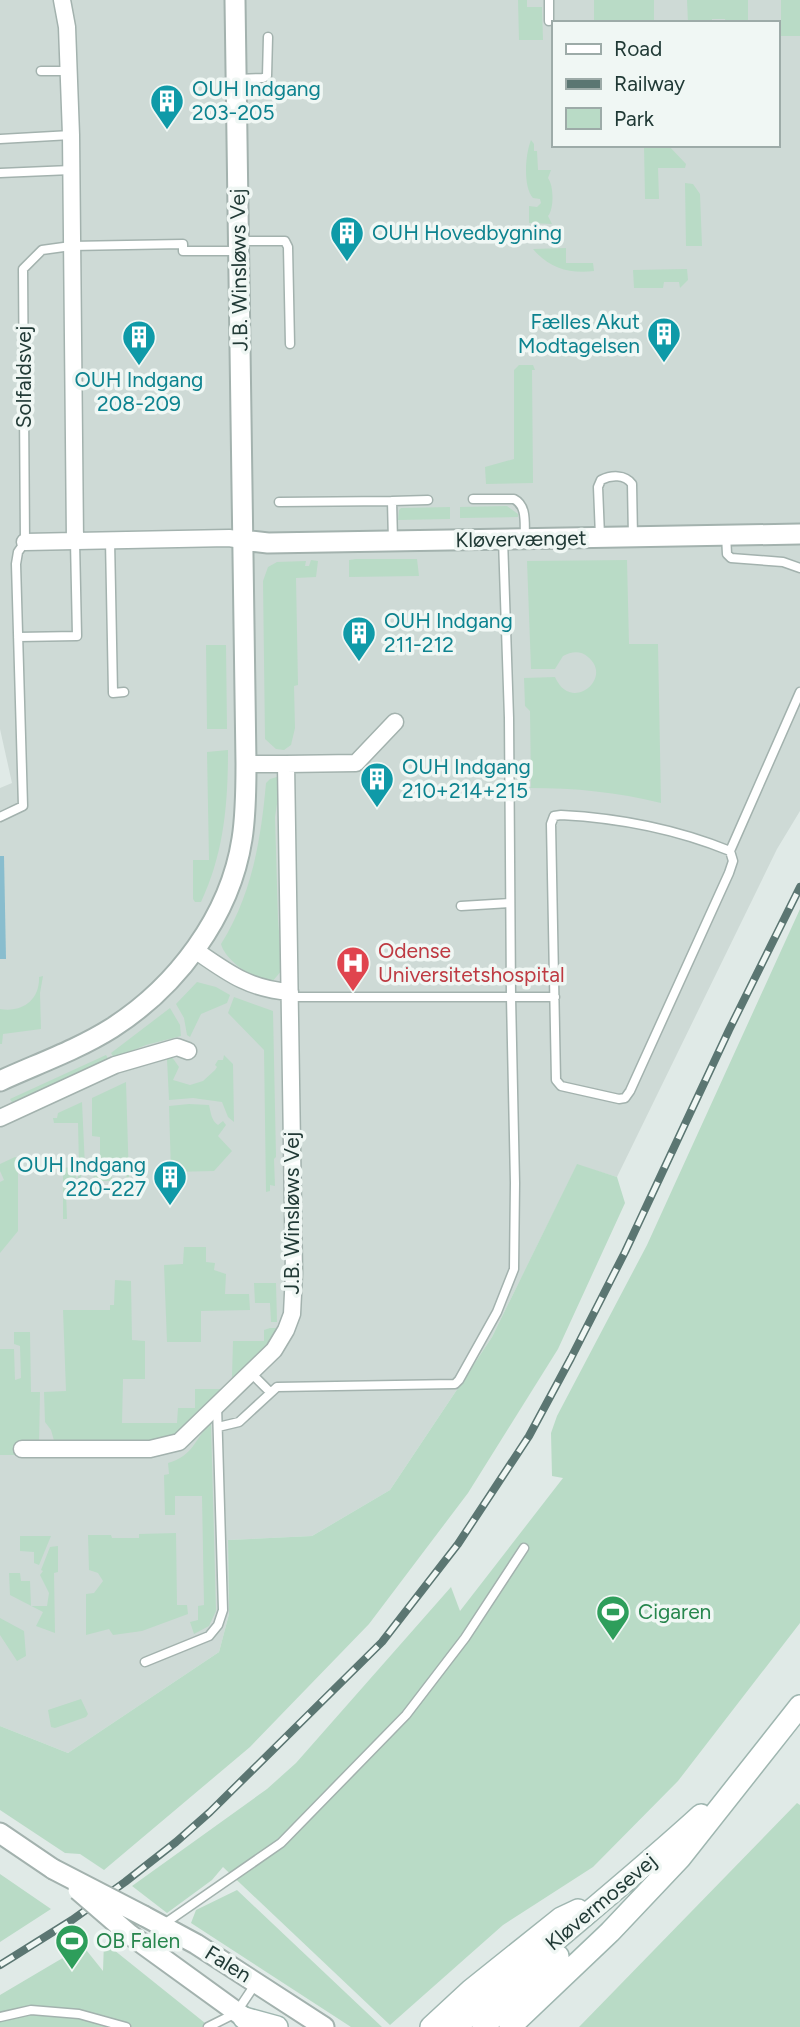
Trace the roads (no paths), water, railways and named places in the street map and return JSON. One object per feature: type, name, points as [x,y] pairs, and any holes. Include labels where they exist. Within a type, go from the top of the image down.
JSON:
[{"type":"main road","name":"Kløvermosevej","points":[[510,2027],[610,1932],[680,1858],[800,1706]]},
{"type":"main road","name":"Kløvermosevej","points":[[456,2027],[612,1895],[743,1775]]},
{"type":"main road","points":[[431,2027],[471,1990],[561,1918],[612,1895]]},
{"type":"main road","points":[[483,2027],[590,1926],[612,1895]]},
{"type":"main road","points":[[246,2021],[277,2027]]},
{"type":"street","points":[[62,0],[67,27],[71,135],[75,541]]},
{"type":"street","name":"J.B. Winsløws Vej","points":[[0,1081],[109,1030],[162,990],[195,950],[215,918],[242,842],[246,764],[235,0]]},
{"type":"street","name":"Kløvervænget","points":[[242,540],[268,543],[800,534]]},
{"type":"street","points":[[25,542],[229,538],[242,540]]},
{"type":"street","points":[[246,764],[356,763],[395,722]]},
{"type":"street","name":"J.B. Winsløws Vej","points":[[22,1450],[158,1449],[179,1442],[274,1350],[286,1330],[292,1314],[295,1273],[286,764]]},
{"type":"street","points":[[195,950],[246,983],[290,995]]},
{"type":"street","points":[[0,1118],[114,1065],[177,1047],[188,1052]]},
{"type":"street","name":"Falen","points":[[0,1833],[53,1869],[129,1934],[246,2021]]},
{"type":"street","name":"Falen","points":[[53,1869],[162,1926],[257,1982],[324,2027]]},
{"type":"lane","points":[[549,0],[549,21]]},
{"type":"lane","points":[[236,79],[267,76],[268,37]]},
{"type":"lane","points":[[41,71],[69,71]]},
{"type":"lane","points":[[0,139],[71,135]]},
{"type":"lane","points":[[0,173],[71,170]]},
{"type":"lane","points":[[238,246],[285,241],[288,247],[290,344]]},
{"type":"lane","name":"Solfaldsvej","points":[[25,542],[23,268],[42,250],[71,246],[183,244],[183,251],[238,246]]},
{"type":"lane","points":[[600,538],[598,487],[601,480],[616,477],[627,478],[632,484],[633,537]]},
{"type":"lane","points":[[473,499],[514,499],[520,502],[523,508],[525,538]]},
{"type":"lane","points":[[392,500],[393,541]]},
{"type":"lane","points":[[279,502],[428,500]]},
{"type":"lane","points":[[726,536],[727,554],[730,558],[783,562],[800,568]]},
{"type":"lane","points":[[218,1427],[239,1422],[270,1392],[282,1386],[454,1384],[459,1380],[497,1312],[514,1275],[516,1229],[509,718],[503,539]]},
{"type":"lane","points":[[110,540],[113,692],[124,692]]},
{"type":"lane","points":[[18,637],[77,636],[75,541]]},
{"type":"lane","points":[[0,817],[23,806],[16,564],[18,552],[25,542]]},
{"type":"lane","points":[[730,851],[679,833],[630,822],[554,816],[551,824],[555,1073],[558,1084],[620,1099],[625,1098],[630,1091],[729,873],[733,861],[730,851],[800,692]]},
{"type":"lane","points":[[461,905],[510,903]]},
{"type":"lane","points":[[452,978],[511,977]]},
{"type":"lane","points":[[290,995],[555,997]]},
{"type":"lane","points":[[251,1373],[270,1392]]},
{"type":"lane","points":[[145,1662],[209,1636],[218,1625],[223,1610],[217,1406]]},
{"type":"lane","points":[[162,1926],[281,1843],[406,1715],[465,1638],[524,1548]]},
{"type":"lane","points":[[208,2027],[246,2021],[257,1982]]},
{"type":"lane","points":[[0,2017],[32,2010],[79,2014],[126,2027]]},
{"type":"water","points":[[0,856],[4,856],[6,959],[0,959]]},
{"type":"railway","points":[[0,1965],[72,1920],[125,1882],[210,1812],[382,1642],[458,1544],[529,1436],[571,1358],[625,1252],[729,1030],[800,887]]},
{"type":"place","name":"OUH Indgang 203-205","points":[[167,131]]},
{"type":"place","name":"OUH Hovedbygning","points":[[347,263]]},
{"type":"place","name":"Fælles Akut Modtagelsen","points":[[664,364]]},
{"type":"place","name":"OUH Indgang 208-209","points":[[139,367]]},
{"type":"place","name":"OUH Indgang 211-212","points":[[359,663]]},
{"type":"place","name":"OUH Indgang 210+214+215","points":[[377,809]]},
{"type":"place","name":"Odense Universitetshospital","points":[[353,993]]},
{"type":"place","name":"OUH Indgang 220-227","points":[[170,1207]]},
{"type":"place","name":"Cigaren","points":[[613,1642]]},
{"type":"place","name":"OB Falen","points":[[72,1971]]}]
